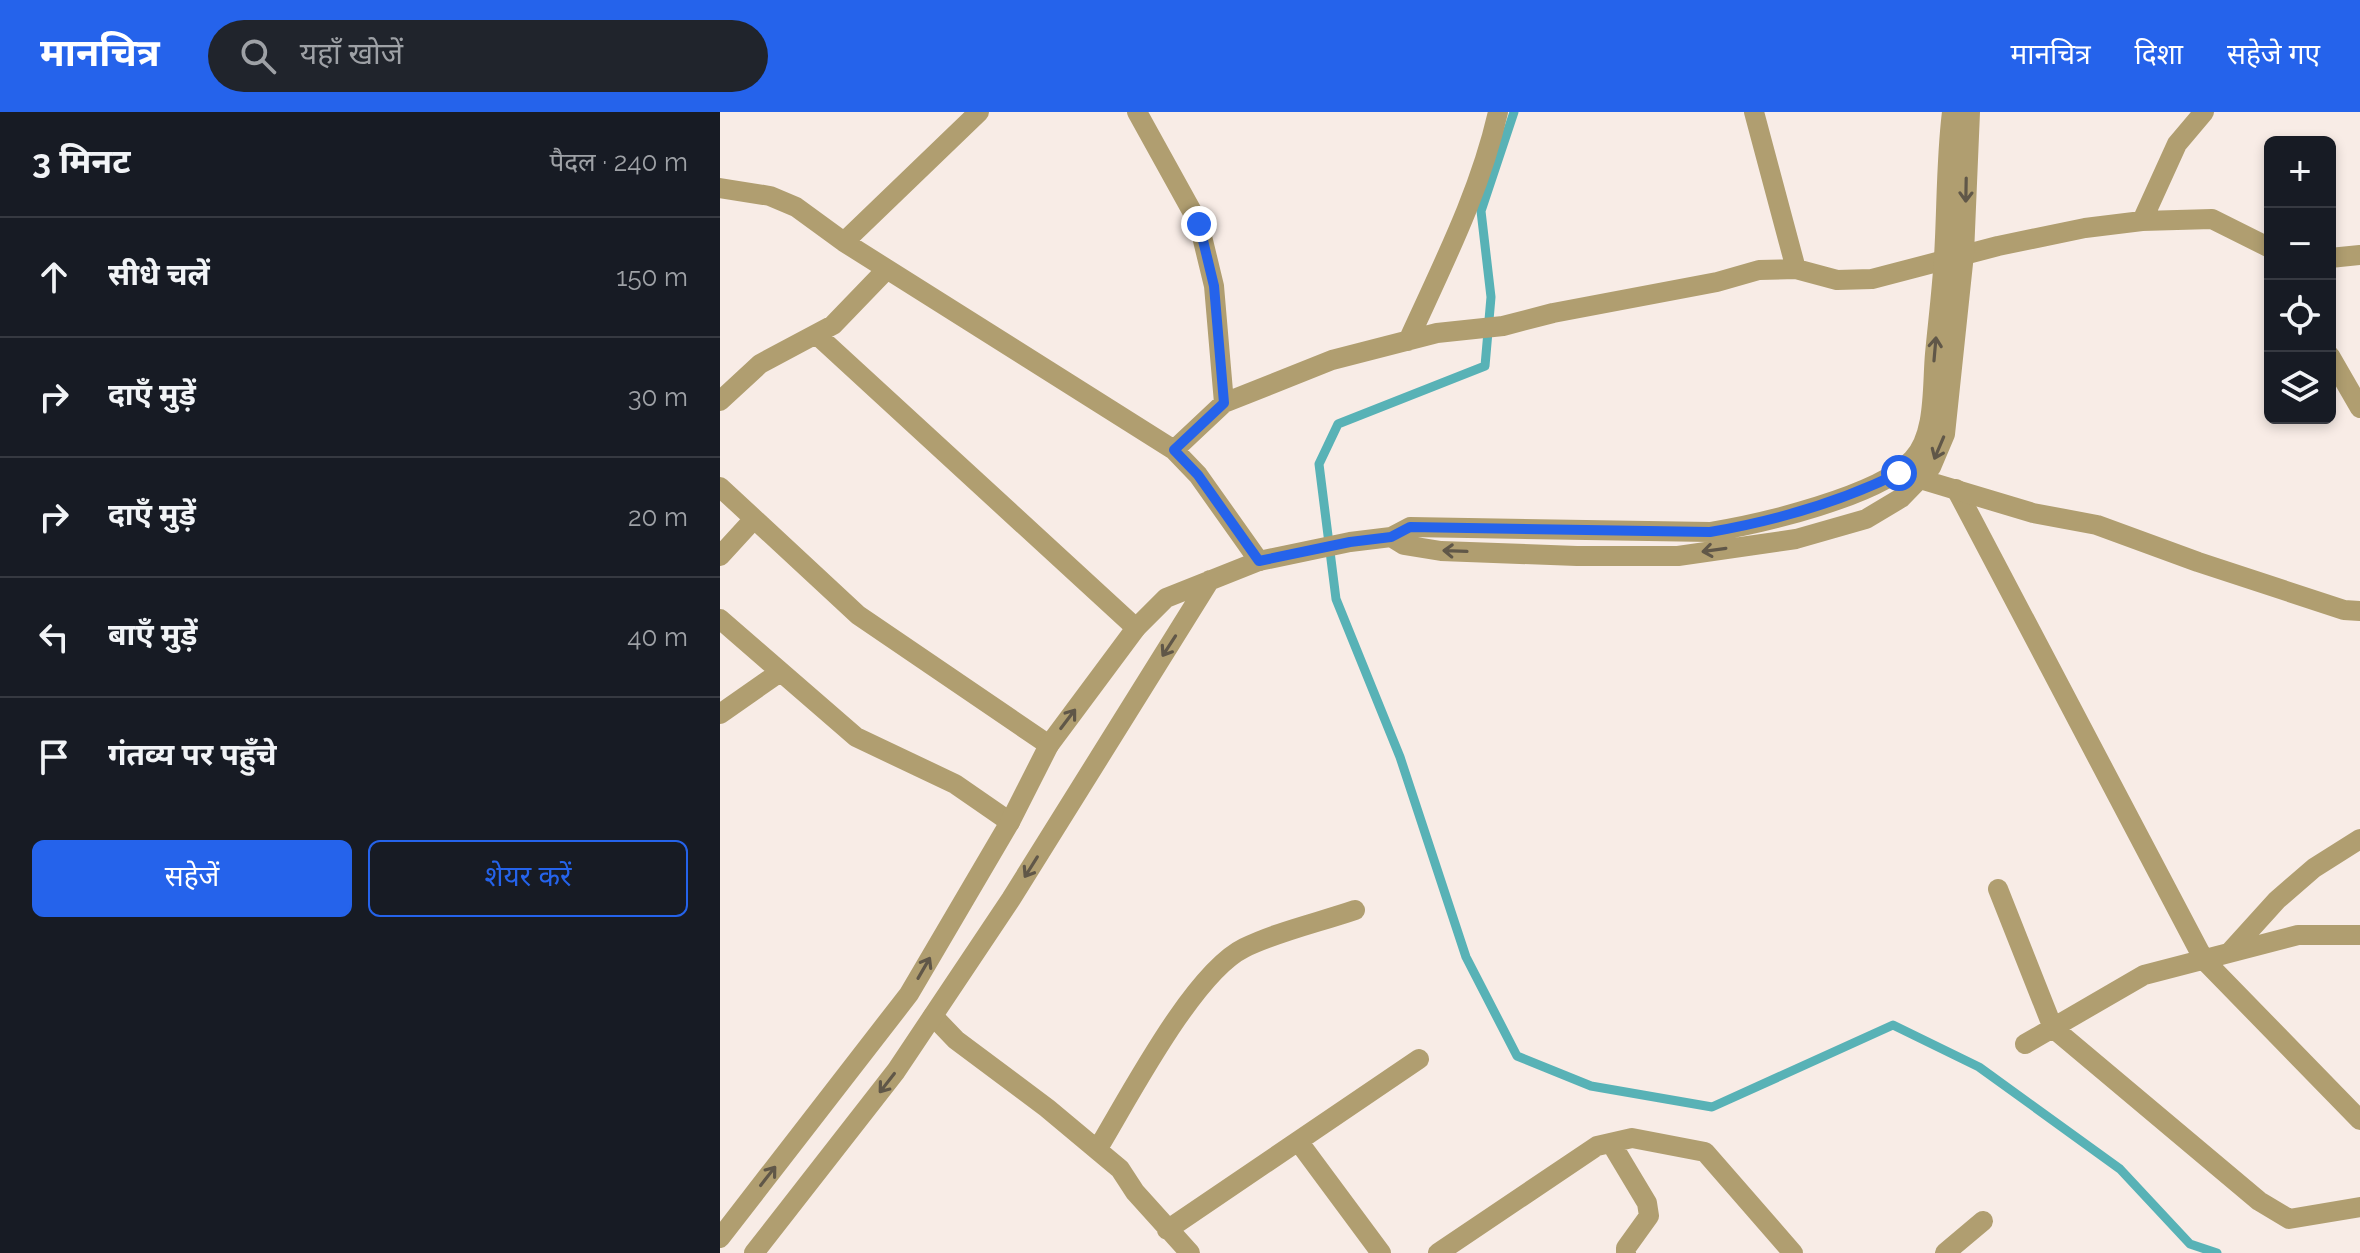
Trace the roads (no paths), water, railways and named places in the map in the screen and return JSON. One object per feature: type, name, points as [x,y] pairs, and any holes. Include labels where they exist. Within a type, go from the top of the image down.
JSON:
[{"type":"street","points":[[844,242],[979,112]]},
{"type":"street","points":[[1137,112],[1199,224],[1214,286],[1224,403]]},
{"type":"street","points":[[1408,341],[1488,157],[1498,112]]},
{"type":"street","points":[[1754,112],[1796,269]]},
{"type":"street","points":[[720,1238],[909,994],[1010,822],[1049,745],[1136,628],[1166,598],[1259,561],[1350,542],[1391,537],[1410,527],[1710,532],[1749,526],[1791,514],[1869,488],[1899,473],[1916,456],[1928,430],[1944,260],[1952,112]]},
{"type":"street","points":[[1391,537],[1404,545],[1441,551],[1678,556],[1796,539],[1866,519],[1901,498],[1931,467],[1945,434],[1964,254],[1970,112]]},
{"type":"street","points":[[2142,221],[2177,144],[2204,112]]},
{"type":"street","points":[[720,188],[770,196],[796,207],[844,242],[1174,450],[1198,475],[1259,561]]},
{"type":"street","points":[[1174,450],[1224,403],[1332,360],[1437,333],[1503,326],[1553,313],[1717,282],[1759,270],[1796,269],[1837,280],[1872,279],[1964,254],[2085,228],[2142,221],[2212,219],[2264,245]]},
{"type":"street","points":[[2336,257],[2360,255]]},
{"type":"street","points":[[720,401],[760,364],[833,325],[887,269]]},
{"type":"street","points":[[817,335],[1136,628]]},
{"type":"street","points":[[2336,366],[2360,408]]},
{"type":"street","points":[[1899,473],[2033,513],[2097,525],[2344,610],[2360,611]]},
{"type":"street","points":[[720,487],[858,615],[1049,745]]},
{"type":"street","points":[[1956,489],[2204,960],[2360,1120]]},
{"type":"street","points":[[720,556],[753,520]]},
{"type":"street","points":[[754,1253],[896,1071],[1011,899],[1210,580]]},
{"type":"street","points":[[720,619],[856,737],[955,784],[1010,822]]},
{"type":"street","points":[[720,714],[780,672]]},
{"type":"street","points":[[2229,953],[2277,900],[2314,868],[2360,839]]},
{"type":"street","points":[[1998,889],[2053,1028],[2259,1201],[2289,1219],[2360,1207]]},
{"type":"street","points":[[1097,1150],[1177,1018],[1211,975],[1242,948],[1355,910]]},
{"type":"street","points":[[2025,1044],[2144,975],[2298,935],[2360,935]]},
{"type":"street","points":[[933,1016],[956,1040],[1047,1108],[1120,1169],[1135,1192],[1190,1253]]},
{"type":"street","points":[[1167,1230],[1419,1059]]},
{"type":"street","points":[[1438,1253],[1597,1146],[1632,1138],[1705,1152],[1793,1253]]},
{"type":"street","points":[[1298,1141],[1381,1253]]},
{"type":"street","points":[[1611,1143],[1647,1203],[1649,1216],[1626,1248],[1626,1253]]},
{"type":"street","points":[[1945,1253],[1983,1221]]},
{"type":"waterway","points":[[1514,112],[1481,211],[1491,297],[1485,366],[1338,424],[1319,464],[1336,599],[1400,757],[1466,957],[1517,1056],[1591,1086],[1712,1107],[1893,1025],[1979,1067],[2120,1169],[2190,1244],[2217,1253]]}]
